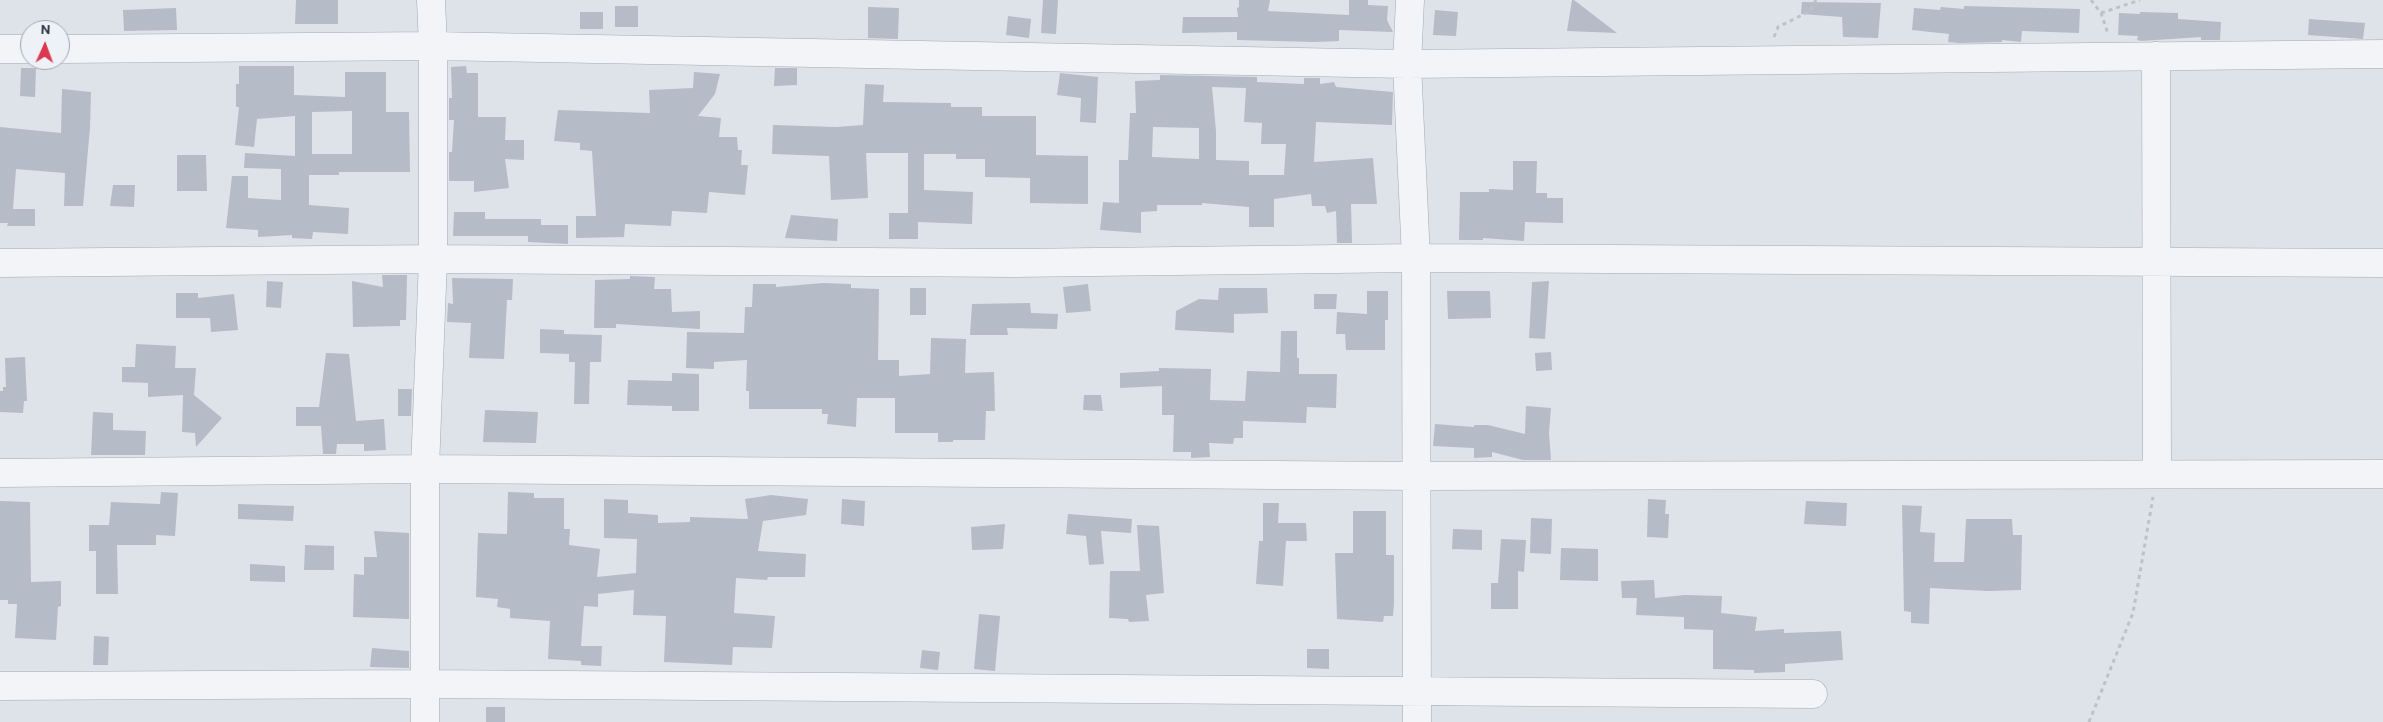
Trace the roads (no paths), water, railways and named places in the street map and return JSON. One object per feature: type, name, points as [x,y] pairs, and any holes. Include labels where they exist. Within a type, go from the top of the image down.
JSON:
[{"type":"street","points":[[424,722],[425,469],[433,259],[433,46],[431,0]]},
{"type":"street","points":[[1410,0],[1407,64],[1416,258],[1417,722]]},
{"type":"street","points":[[70,49],[433,46],[1407,64],[2383,54]]},
{"type":"street","points":[[0,49],[20,49]]},
{"type":"street","points":[[2156,56],[2157,474]]},
{"type":"street","points":[[0,264],[433,259],[1015,263],[1416,258],[2383,263]]},
{"type":"street","points":[[0,473],[425,469],[1417,476],[2383,474]]},
{"type":"street","points":[[0,686],[424,684],[1813,694]]}]
